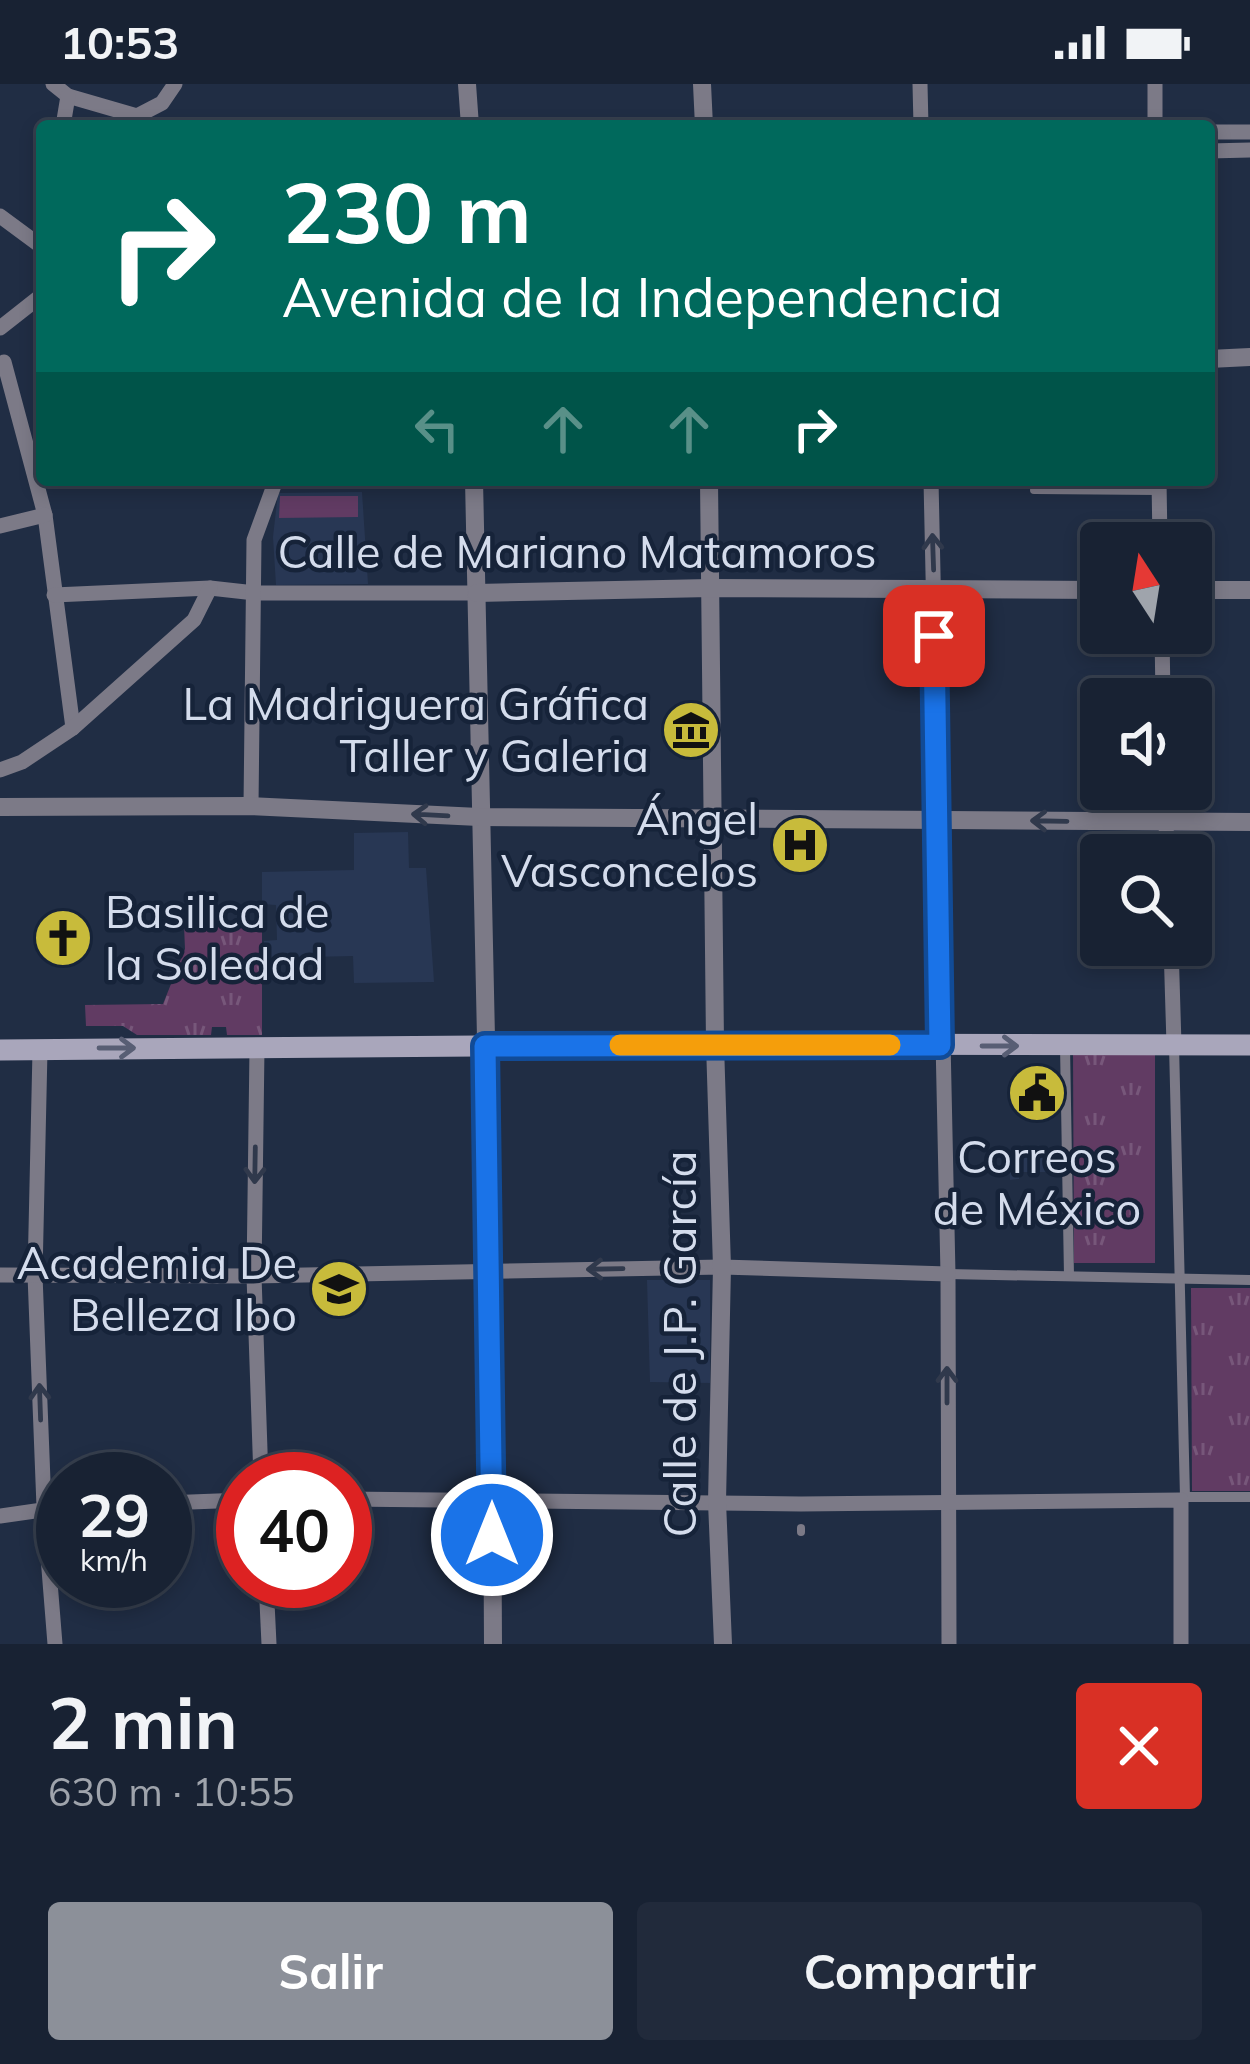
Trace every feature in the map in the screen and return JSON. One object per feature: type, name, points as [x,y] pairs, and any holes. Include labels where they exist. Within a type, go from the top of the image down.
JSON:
[{"type":"main road","points":[[0,1050],[715,1044],[1250,1046]]},
{"type":"street","points":[[53,84],[137,116],[161,103],[175,84]]},
{"type":"street","points":[[467,84],[468,120]]},
{"type":"street","points":[[702,84],[704,120]]},
{"type":"street","points":[[920,84],[921,120]]},
{"type":"street","points":[[1154,84],[1155,120]]},
{"type":"street","points":[[64,120],[71,90]]},
{"type":"street","points":[[1215,132],[1250,132]]},
{"type":"street","points":[[1215,151],[1250,148]]},
{"type":"street","points":[[0,216],[36,243]]},
{"type":"street","points":[[0,328],[36,299]]},
{"type":"street","points":[[1215,358],[1250,357]]},
{"type":"street","points":[[5,361],[36,480]]},
{"type":"street","points":[[37,486],[74,728]]},
{"type":"street","points":[[251,806],[254,540],[274,486]]},
{"type":"street","points":[[474,486],[494,1644]]},
{"type":"street","name":"Calle de J.P. García","points":[[709,486],[723,1644]]},
{"type":"street","points":[[931,486],[948,1274],[949,1644]]},
{"type":"street","points":[[1159,486],[1160,522]]},
{"type":"street","points":[[0,526],[45,515]]},
{"type":"street","points":[[0,770],[22,762],[74,728],[194,620],[210,588]]},
{"type":"street","name":"Calle de Mariano Matamoros","points":[[54,595],[210,588],[255,593],[1080,590]]},
{"type":"street","points":[[1212,590],[1250,590]]},
{"type":"street","points":[[0,807],[251,806],[479,817],[1250,822]]},
{"type":"street","points":[[1166,810],[1166,834]]},
{"type":"street","points":[[1172,966],[1180,1279],[1181,1644]]},
{"type":"street","points":[[1065,1046],[1070,1276]]},
{"type":"street","points":[[257,1048],[254,1276],[260,1452]]},
{"type":"street","points":[[40,1050],[35,1275],[42,1452]]},
{"type":"street","points":[[0,1275],[722,1268],[1250,1280]]},
{"type":"street","points":[[372,1499],[718,1502],[801,1520],[946,1502],[1250,1496]]},
{"type":"street","points":[[0,1516],[36,1509]]},
{"type":"street","points":[[52,1608],[55,1644]]},
{"type":"street","points":[[267,1608],[269,1644]]},
{"type":"lane","points":[[1034,490],[1134,486]]},
{"type":"shaded area","points":[[362,492],[368,584],[276,585],[273,537],[278,493]]},
{"type":"shaded area","points":[[408,832],[409,868],[426,868],[434,982],[354,983],[353,956],[264,958],[264,941],[277,940],[276,905],[262,904],[262,872],[354,870],[354,833]]},
{"type":"shaded area","points":[[1059,1153],[1059,1172],[1020,1172],[1019,1179],[1010,1180],[1009,1154]]},
{"type":"shaded area","points":[[647,1280],[710,1280],[710,1383],[650,1382]]},
{"type":"green space","points":[[280,496],[358,496],[358,517],[279,518]]},
{"type":"green space","points":[[262,923],[262,1035],[227,1035],[226,1027],[212,1027],[211,1035],[137,1035],[123,1026],[86,1026],[85,1005],[163,1004],[185,949],[184,925]]},
{"type":"green space","points":[[1155,1050],[1155,1263],[1074,1263],[1073,1051]]},
{"type":"green space","points":[[1191,1288],[1250,1288],[1250,1491],[1192,1491]]},
{"type":"slow traffic","points":[[620,1045],[890,1045]]},
{"type":"place","name":"La Madriguera Gráfica Taller y Galeria","points":[[691,730]]},
{"type":"place","name":"Ángel Vasconcelos","points":[[800,845]]},
{"type":"place","name":"Basilica de la Soledad","points":[[63,938]]},
{"type":"place","name":"Correos de México","points":[[1037,1093]]},
{"type":"place","name":"Academia De Belleza Ibo","points":[[339,1289]]},
{"type":"route","points":[[492,1535],[485,1046],[940,1045],[934,636]]}]
